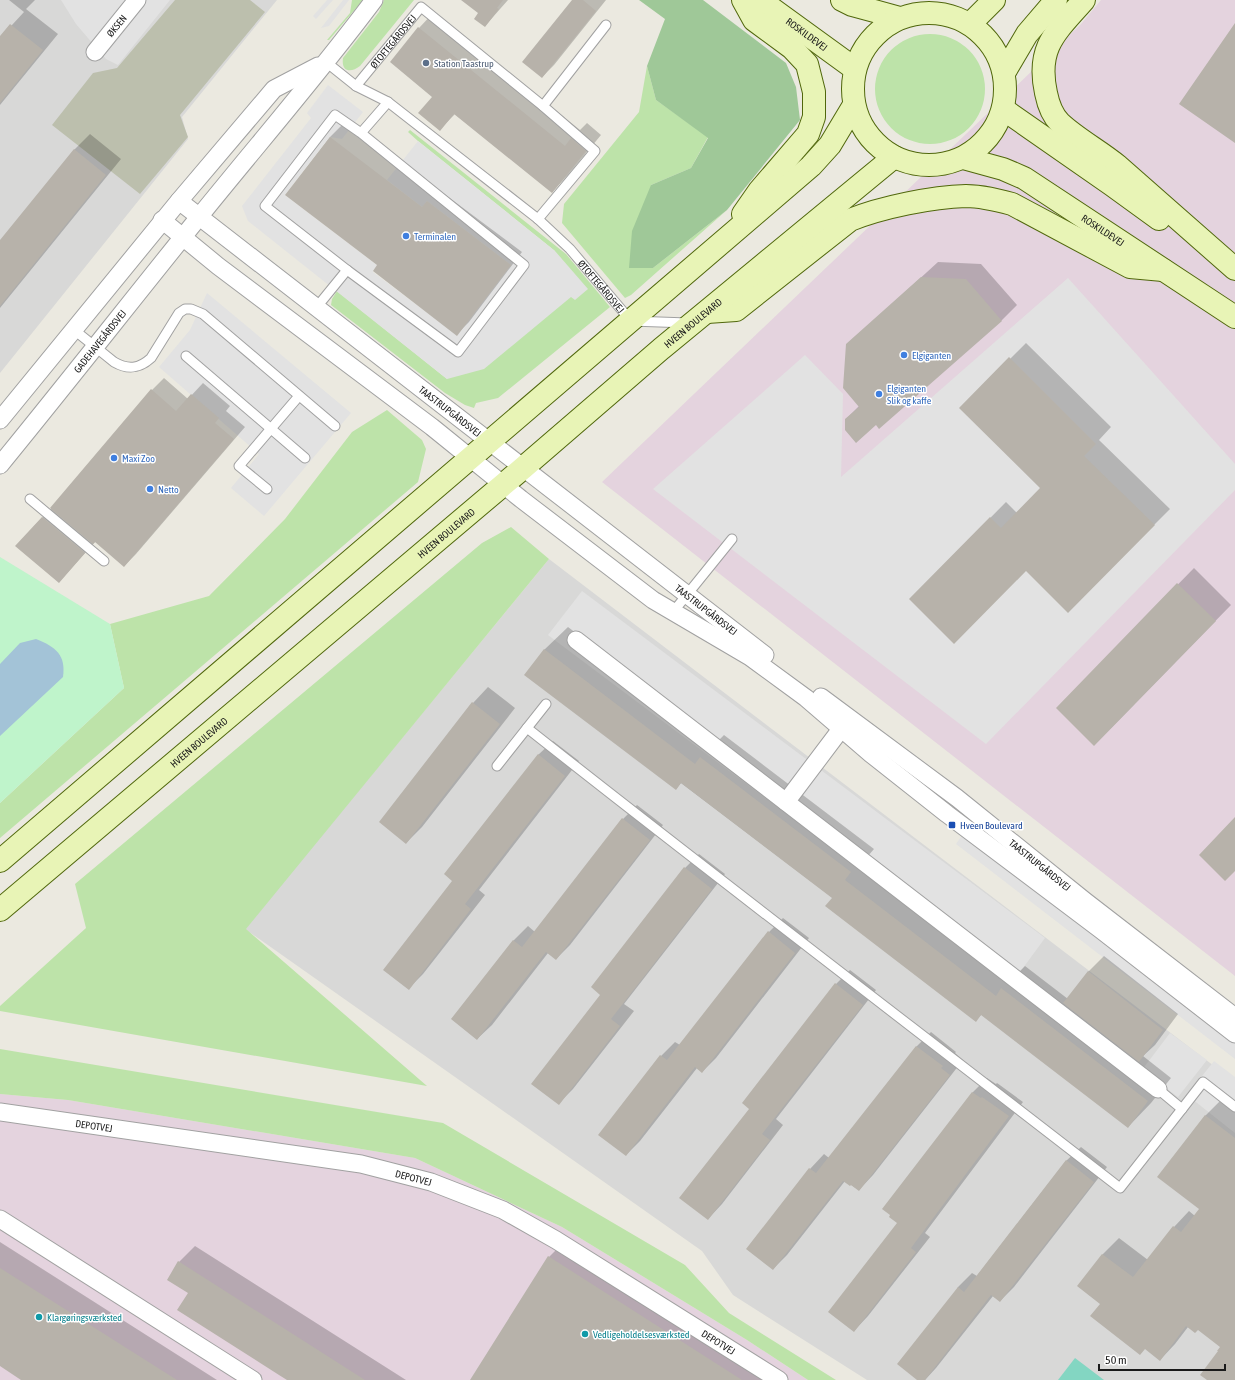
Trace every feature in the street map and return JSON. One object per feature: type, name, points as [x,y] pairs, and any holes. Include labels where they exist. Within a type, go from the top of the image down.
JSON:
[{"type":"main road","points":[[722,243],[759,191],[808,134],[814,117],[814,92],[807,64],[792,48],[754,20],[743,0]]},
{"type":"main road","name":"ROSKILDEVEJ","points":[[760,0],[854,68]]},
{"type":"main road","points":[[842,0],[852,5],[900,18]]},
{"type":"main road","points":[[970,24],[994,0]]},
{"type":"main road","points":[[1004,73],[1027,34],[1056,0]]},
{"type":"main road","points":[[1084,0],[1053,36],[1044,57],[1044,83],[1047,100],[1051,110],[1059,122],[1116,164],[1235,269]]},
{"type":"main road","points":[[936,12],[959,18],[970,24],[982,34],[992,45],[1000,58],[1004,73],[1006,91],[1004,109],[998,124],[989,138],[977,149],[963,158],[946,164],[928,166],[911,163],[894,157],[876,144],[862,126],[854,104],[854,68],[873,36],[900,18],[911,14],[936,12]]},
{"type":"main road","points":[[0,861],[811,166],[830,145],[854,104]]},
{"type":"main road","points":[[1004,109],[1112,185],[1235,276]]},
{"type":"main road","name":"HVEEN BOULEVARD","points":[[0,910],[699,318],[894,157]]},
{"type":"main road","name":"ROSKILDEVEJ","points":[[963,158],[1003,169],[1024,178],[1235,317]]},
{"type":"main road","points":[[699,318],[736,310],[850,220],[865,213],[920,202],[967,196],[991,198],[1012,204],[1130,267],[1163,270]]},
{"type":"street","name":"ØKSEN","points":[[95,52],[138,0]]},
{"type":"street","points":[[199,217],[326,62],[374,0]]},
{"type":"street","points":[[0,420],[162,220],[274,89],[326,62]]},
{"type":"street","name":"TAASTRUPGÅRDSVEJ","points":[[179,201],[794,677],[951,794],[1235,1017]]},
{"type":"street","name":"GADEHAVEGÅRDSVEJ","points":[[0,465],[199,217]]},
{"type":"street","name":"TAASTRUPGÅRDSVEJ","points":[[162,220],[218,266],[432,426],[647,595],[750,657],[806,698],[870,754],[1235,1034]]},
{"type":"street","points":[[576,640],[1158,1089]]},
{"type":"street","points":[[786,802],[841,729]]},
{"type":"street","name":"DEPOTVEJ","points":[[0,1112],[362,1164],[431,1182],[503,1210],[556,1240],[779,1380]]},
{"type":"street","points":[[0,1219],[253,1380]]},
{"type":"lane","name":"ØTOFTEGÅRDSVEJ","points":[[356,86],[421,7],[543,106],[595,151],[538,219]]},
{"type":"lane","points":[[543,106],[606,25]]},
{"type":"lane","name":"ØTOFTEGÅRDSVEJ","points":[[326,62],[356,86],[388,102],[538,219],[570,249],[631,321]]},
{"type":"lane","points":[[361,133],[388,102]]},
{"type":"lane","points":[[335,115],[361,133],[524,265],[458,352],[347,270],[264,206],[335,115]]},
{"type":"lane","points":[[316,308],[347,270]]},
{"type":"lane","points":[[73,329],[114,362],[129,368],[138,367],[145,364],[151,358],[179,313],[185,309],[191,309],[203,314],[334,426]]},
{"type":"lane","points":[[631,321],[699,318]]},
{"type":"lane","points":[[186,356],[306,458]]},
{"type":"lane","points":[[267,489],[239,466],[299,396]]},
{"type":"lane","points":[[30,499],[104,561]]},
{"type":"lane","points":[[673,612],[732,539]]},
{"type":"lane","points":[[497,766],[546,704]]},
{"type":"lane","points":[[527,728],[678,847],[1120,1188],[1203,1082],[1235,1107]]},
{"type":"lane","points":[[1158,1089],[1182,1108]]},
{"type":"shaded area","points":[[0,0],[277,0],[182,117],[188,139],[0,373]]},
{"type":"shaded area","points":[[61,0],[170,0],[118,65],[106,59],[76,24]]},
{"type":"shaded area","points":[[175,0],[250,0],[265,12],[180,115],[188,137],[140,194],[52,125],[93,73],[117,68]]},
{"type":"shaded area","points":[[327,0],[333,0],[316,19],[313,16]]},
{"type":"shaded area","points":[[343,0],[349,0],[329,26],[321,28]]},
{"type":"shaded area","points":[[1101,0],[1235,0],[1235,976],[602,482],[1081,24]]},
{"type":"shaded area","points":[[328,85],[363,112],[342,139],[330,137],[285,195],[377,265],[373,272],[457,335],[511,265],[427,201],[422,207],[387,180],[418,141],[555,251],[588,289],[575,300],[571,297],[484,369],[447,379],[248,221],[242,206],[311,118],[307,113]]},
{"type":"shaded area","points":[[1068,278],[1235,464],[1235,490],[986,744],[653,489],[805,355],[843,394],[841,477]]},
{"type":"shaded area","points":[[207,293],[351,413],[264,516],[231,488],[259,454],[159,367],[190,330]]},
{"type":"shaded area","points":[[549,559],[1235,1082],[1235,1380],[867,1380],[733,1295],[702,1251],[245,929]]},
{"type":"shaded area","points":[[582,591],[1045,938],[1012,983],[548,635]]},
{"type":"shaded area","points":[[36,639],[49,645],[61,657],[64,669],[63,677],[0,736],[0,664],[20,643]]},
{"type":"shaded area","points":[[967,828],[1235,1034],[1235,1059],[956,844]]},
{"type":"shaded area","points":[[1170,1033],[1207,1060],[1178,1097],[1142,1070]]},
{"type":"shaded area","points":[[1214,1061],[1235,1077],[1235,1133],[1187,1095]]},
{"type":"shaded area","points":[[0,1094],[68,1100],[415,1158],[562,1227],[747,1340],[808,1380],[0,1380]]},
{"type":"shaded area","points":[[1075,1358],[1104,1380],[1058,1380]]},
{"type":"green space","points":[[352,0],[363,0],[329,40],[327,40],[350,13]]},
{"type":"green space","points":[[384,0],[414,0],[360,66],[353,70],[345,69],[343,58],[379,12]]},
{"type":"green space","points":[[639,0],[703,0],[786,63],[796,87],[800,120],[727,210],[653,268],[629,268],[632,231],[651,185],[691,168],[708,138],[656,100],[647,66],[665,19]]},
{"type":"green space","points":[[930,34],[941,35],[951,39],[969,50],[980,68],[984,78],[984,100],[980,110],[969,128],[951,139],[941,143],[930,144],[919,143],[909,139],[891,128],[880,110],[876,100],[875,89],[876,78],[880,68],[891,50],[909,39],[919,35]]},
{"type":"green space","points":[[647,66],[656,100],[708,137],[691,168],[651,185],[653,268],[727,210],[631,295],[625,298],[562,223],[564,204],[639,112]]},
{"type":"green space","points":[[410,130],[566,254],[610,307],[498,398],[476,403],[474,408],[465,405],[445,393],[331,305],[332,299],[337,291],[447,379],[555,251],[418,141],[408,132]]},
{"type":"green space","points":[[387,410],[422,440],[426,449],[418,482],[0,838],[0,803],[124,688],[110,624],[209,596],[285,519],[352,432]]},
{"type":"green space","points":[[511,527],[549,559],[246,929],[427,1086],[0,1011],[0,1006],[86,928],[75,884],[482,543]]},
{"type":"green space","points":[[0,557],[110,624],[124,688],[0,803]]},
{"type":"green space","points":[[0,1049],[443,1123],[685,1265],[729,1313],[836,1380],[808,1380],[747,1340],[562,1227],[415,1158],[68,1100],[0,1094]]},
{"type":"building","points":[[461,0],[503,0],[497,8],[499,9],[485,27],[474,19],[478,13]]},
{"type":"building","points":[[572,0],[583,0],[596,11],[542,78],[522,62]]},
{"type":"building","points":[[1235,23],[1235,143],[1179,104]]},
{"type":"building","points":[[10,24],[43,50],[0,103],[0,36]]},
{"type":"building","points":[[418,27],[565,146],[571,138],[586,151],[552,193],[454,114],[440,131],[418,113],[432,97],[390,62]]},
{"type":"building","name":"Terminalen","points":[[330,137],[422,207],[427,201],[511,265],[457,336],[373,271],[377,265],[285,195]]},
{"type":"building","points":[[74,149],[106,175],[0,306],[0,240]]},
{"type":"building","name":"Elgiganten","points":[[921,277],[966,279],[1002,321],[879,429],[876,425],[856,443],[845,430],[845,419],[859,407],[843,388],[846,344]]},
{"type":"building","points":[[1009,357],[1096,444],[1084,456],[1155,525],[1068,613],[1026,571],[954,644],[909,599],[990,517],[1001,528],[1040,488],[959,408]]},
{"type":"building","points":[[151,389],[176,411],[191,394],[219,418],[215,423],[234,439],[124,567],[95,542],[93,544],[50,508]]},
{"type":"building","points":[[42,517],[85,553],[59,583],[15,546]]},
{"type":"building","points":[[1177,583],[1216,621],[1094,746],[1056,708]]},
{"type":"building","points":[[544,649],[695,764],[700,757],[851,872],[845,880],[996,996],[1001,988],[1148,1101],[1128,1128],[981,1015],[976,1022],[825,906],[832,898],[681,783],[676,790],[524,675]]},
{"type":"building","points":[[472,702],[500,724],[406,844],[379,822]]},
{"type":"building","points":[[538,754],[565,776],[465,904],[471,909],[409,990],[383,970],[452,881],[444,874]]},
{"type":"building","points":[[1235,817],[1235,871],[1225,881],[1199,855]]},
{"type":"building","points":[[622,818],[650,840],[556,960],[546,952],[477,1040],[451,1019],[513,940],[522,947]]},
{"type":"building","points":[[684,867],[712,889],[611,1019],[620,1026],[559,1105],[531,1084],[600,995],[591,987]]},
{"type":"building","points":[[768,931],[795,953],[702,1073],[695,1067],[626,1156],[598,1135],[660,1055],[667,1060]]},
{"type":"building","points":[[1088,971],[1163,1030],[1139,1062],[1063,1003]]},
{"type":"building","points":[[835,983],[863,1005],[762,1134],[770,1140],[708,1220],[679,1198],[749,1109],[742,1103]]},
{"type":"building","points":[[916,1046],[943,1066],[941,1068],[950,1075],[859,1191],[843,1181],[773,1270],[746,1249],[809,1168],[816,1173]]},
{"type":"building","points":[[972,1092],[981,1098],[982,1097],[1009,1116],[911,1248],[916,1252],[854,1332],[828,1312],[897,1223],[882,1209]]},
{"type":"building","points":[[1205,1115],[1235,1138],[1235,1380],[1207,1380],[1200,1375],[1220,1347],[1198,1330],[1195,1333],[1186,1326],[1160,1361],[1145,1349],[1140,1355],[1090,1316],[1100,1304],[1077,1286],[1102,1254],[1133,1277],[1173,1226],[1181,1232],[1199,1209],[1157,1177]]},
{"type":"building","points":[[1066,1160],[1094,1182],[1000,1302],[991,1295],[925,1380],[917,1380],[897,1364],[958,1287],[964,1292]]},
{"type":"building","name":"Vedligeholdelsesværksted","points":[[548,1256],[742,1380],[470,1380]]},
{"type":"building","points":[[178,1261],[365,1380],[287,1380],[279,1375],[177,1310],[188,1293],[167,1280]]},
{"type":"building","name":"Klargøringsværksted","points":[[0,1268],[177,1380],[21,1380],[0,1366]]},
{"type":"place","name":"Station Taastrup","points":[[426,63]]},
{"type":"place","name":"Terminalen","points":[[406,236]]},
{"type":"place","name":"Elgiganten","points":[[904,355]]},
{"type":"place","name":"Elgiganten Slik og kaffe","points":[[879,394]]},
{"type":"place","name":"Maxi Zoo","points":[[114,458]]},
{"type":"place","name":"Netto","points":[[150,489]]},
{"type":"place","name":"Hveen Boulevard","points":[[952,825]]},
{"type":"place","name":"Klargøringsværksted","points":[[39,1317]]},
{"type":"place","name":"Vedligeholdelsesværksted","points":[[585,1334]]}]
